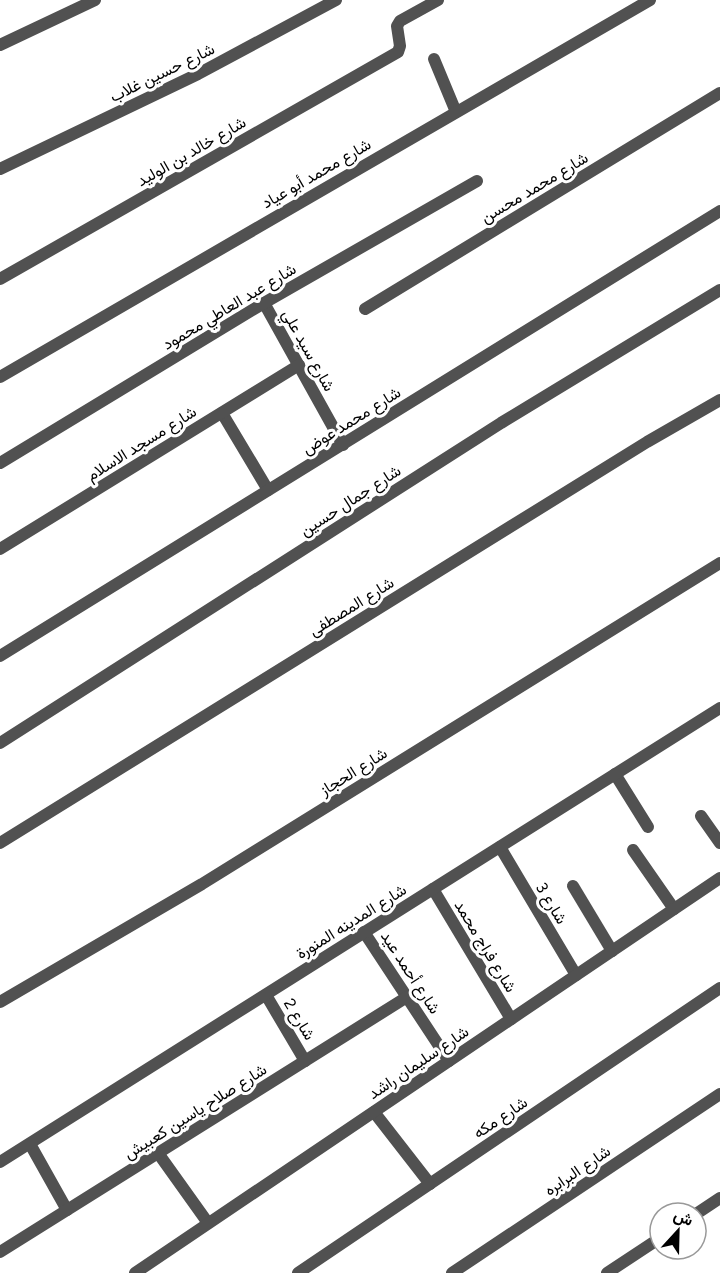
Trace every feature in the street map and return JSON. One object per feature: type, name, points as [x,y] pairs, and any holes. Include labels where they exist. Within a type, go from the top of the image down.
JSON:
[{"type":"street","points":[[0,45],[95,0]]},
{"type":"street","name":"شارع حسين غلاب","points":[[0,169],[198,74],[336,0]]},
{"type":"street","name":"شارع خالد بن الوليد","points":[[0,279],[398,52],[400,46],[397,26],[400,21],[438,0]]},
{"type":"street","name":"شارع محمد أبو عياد","points":[[0,377],[650,0]]},
{"type":"street","points":[[434,59],[456,112]]},
{"type":"street","name":"شارع محمد محسن","points":[[365,309],[720,93]]},
{"type":"street","name":"شارع عبد العاطي محمود","points":[[0,463],[264,303],[477,181]]},
{"type":"street","name":"شارع محمد عوض","points":[[0,656],[720,211]]},
{"type":"street","name":"شارع جمال حسين","points":[[0,743],[501,423],[720,290]]},
{"type":"street","name":"شارع سيد علي","points":[[264,303],[343,445]]},
{"type":"street","name":"شارع مسجد الاسلام","points":[[0,549],[298,365]]},
{"type":"street","name":"شارع المصطفى","points":[[0,843],[627,454],[720,400]]},
{"type":"street","points":[[222,413],[268,490]]},
{"type":"street","name":"شارع الحجاز","points":[[0,1002],[202,884],[720,563]]},
{"type":"street","name":"شارع المدينه المنورة","points":[[0,1162],[720,708]]},
{"type":"street","points":[[615,774],[648,827]]},
{"type":"street","points":[[701,816],[720,843]]},
{"type":"street","name":"شارع 3","points":[[500,847],[576,975]]},
{"type":"street","points":[[633,850],[674,909]]},
{"type":"street","name":"شارع سليمان راشد","points":[[135,1273],[720,878]]},
{"type":"street","points":[[573,886],[612,951]]},
{"type":"street","name":"شارع فراج محمد","points":[[433,889],[511,1019]]},
{"type":"street","name":"شارع أحمد عيد","points":[[364,932],[449,1061]]},
{"type":"street","name":"شارع مكه","points":[[298,1273],[720,988]]},
{"type":"street","name":"شارع 2","points":[[266,995],[305,1061]]},
{"type":"street","name":"شارع صلاح ياسين كعبيش","points":[[0,1252],[407,997]]},
{"type":"street","name":"شارع البرابره","points":[[452,1273],[720,1094]]},
{"type":"street","points":[[374,1112],[430,1184]]},
{"type":"street","points":[[30,1144],[68,1210]]},
{"type":"street","points":[[158,1153],[208,1223]]},
{"type":"street","points":[[607,1273],[648,1246]]}]
